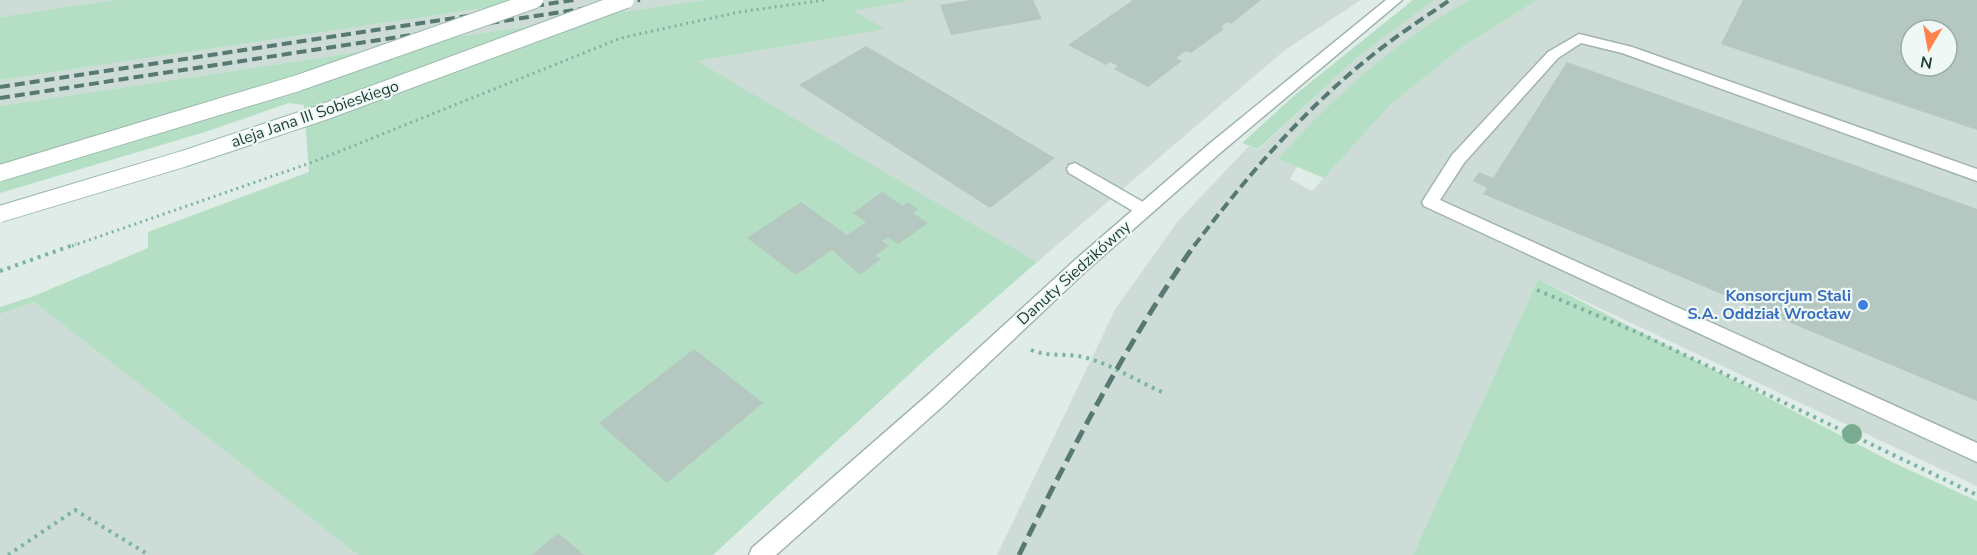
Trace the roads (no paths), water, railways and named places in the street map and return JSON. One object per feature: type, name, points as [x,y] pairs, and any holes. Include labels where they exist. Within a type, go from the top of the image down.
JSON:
[{"type":"main road","points":[[0,173],[298,83],[535,0]]},
{"type":"main road","name":"aleja Jana III Sobieskiego","points":[[0,214],[118,179],[321,113],[626,0]]},
{"type":"main road","name":"Danuty Siedzikówny","points":[[760,555],[1144,210],[1395,0]]},
{"type":"main road","points":[[1977,175],[1627,50],[1579,38],[1553,55],[1458,159],[1430,202],[1977,453]]},
{"type":"main road","points":[[1074,169],[1144,210]]},
{"type":"railway","points":[[0,87],[574,0]]},
{"type":"railway","points":[[0,98],[640,0]]},
{"type":"railway","points":[[1194,246],[1257,168],[1325,96],[1384,46],[1450,0]]},
{"type":"railway","points":[[1019,555],[1101,396],[1146,319],[1195,244]]},
{"type":"place","name":"Konsorcjum Stali S.A. Oddział Wrocław","points":[[1863,305]]}]
